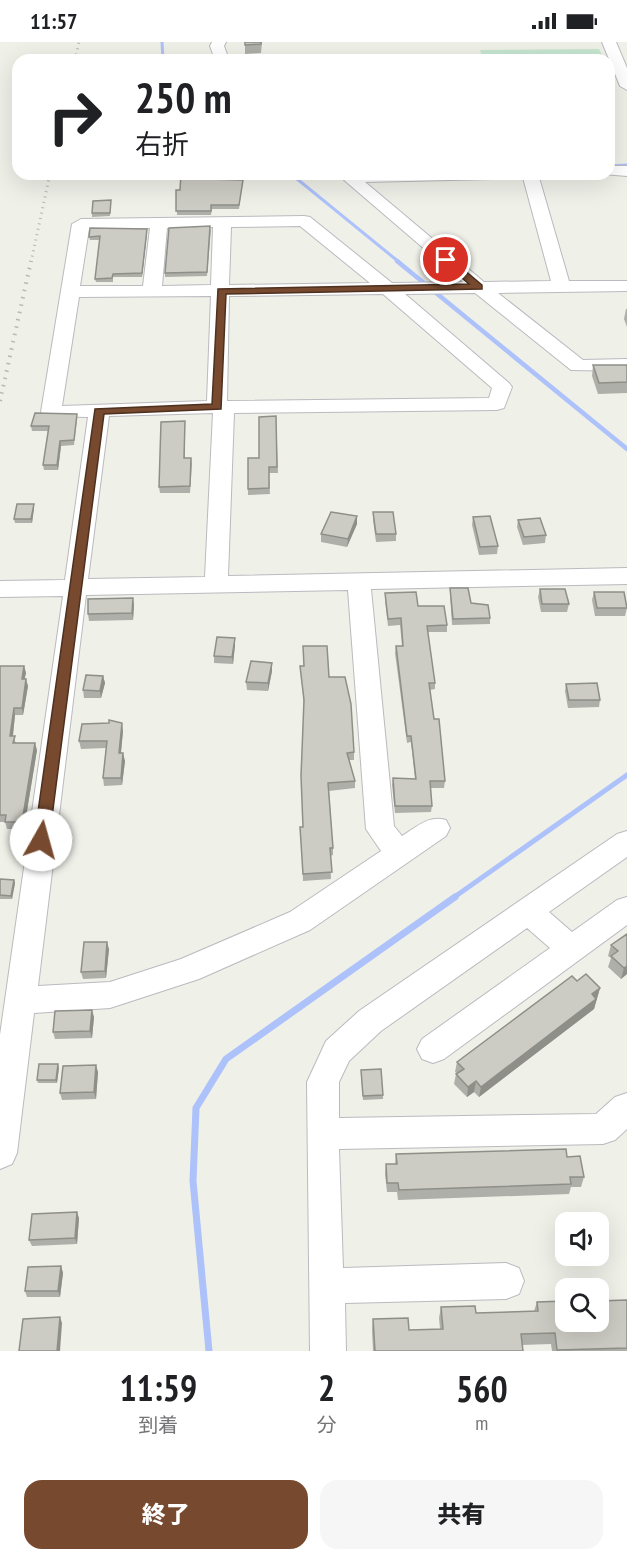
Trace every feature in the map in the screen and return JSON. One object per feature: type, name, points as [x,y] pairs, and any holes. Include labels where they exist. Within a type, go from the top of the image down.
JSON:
[{"type":"street","points":[[615,59],[624,85]]},
{"type":"street","points":[[353,180],[478,287],[578,366],[627,365]]},
{"type":"street","points":[[532,180],[562,287]]},
{"type":"street","points":[[304,221],[388,289],[502,387],[497,404],[51,411],[72,292],[81,224],[159,223],[304,221]]},
{"type":"street","points":[[216,585],[222,222]]},
{"type":"street","points":[[152,292],[159,223]]},
{"type":"street","points":[[72,292],[627,286]]},
{"type":"street","points":[[0,1153],[99,411]]},
{"type":"street","points":[[0,590],[627,576]]},
{"type":"street","points":[[359,582],[380,830],[399,852]]},
{"type":"street","points":[[20,1001],[110,995],[188,970],[300,921],[436,828]]},
{"type":"street","points":[[328,1351],[322,1134],[323,1082],[337,1051],[370,1021],[627,842]]},
{"type":"street","points":[[434,1049],[627,909]]},
{"type":"street","points":[[529,912],[571,950]]},
{"type":"street","points":[[322,1134],[603,1129],[627,1108]]},
{"type":"street","points":[[326,1286],[506,1281]]},
{"type":"green space","points":[[599,49],[602,54],[481,54],[480,50]]},
{"type":"building","points":[[245,42],[261,42],[261,44],[245,45]]},
{"type":"building","points":[[181,180],[243,180],[239,205],[211,205],[211,211],[176,211],[176,190],[180,190]]},
{"type":"building","points":[[111,200],[110,213],[92,213],[93,201]]},
{"type":"building","points":[[210,226],[207,272],[165,273],[169,228]]},
{"type":"building","points":[[90,228],[147,229],[142,273],[113,274],[112,278],[95,279],[100,236],[89,237]]},
{"type":"building","points":[[593,365],[627,365],[627,382],[599,383]]},
{"type":"building","points":[[35,413],[77,414],[74,440],[60,441],[57,465],[43,465],[49,426],[31,426]]},
{"type":"building","points":[[276,416],[277,467],[269,467],[269,488],[248,489],[248,458],[259,458],[259,417]]},
{"type":"building","points":[[185,421],[184,458],[191,458],[190,486],[159,487],[161,422]]},
{"type":"building","points":[[17,504],[34,504],[31,519],[14,519]]},
{"type":"building","points":[[331,512],[357,516],[348,539],[321,534]]},
{"type":"building","points":[[373,512],[393,512],[396,534],[376,534]]},
{"type":"building","points":[[490,516],[498,546],[480,547],[473,517]]},
{"type":"building","points":[[540,518],[546,535],[524,537],[518,520]]},
{"type":"building","points":[[450,588],[468,588],[471,603],[488,605],[490,618],[453,619]]},
{"type":"building","points":[[540,589],[565,589],[569,604],[542,604]]},
{"type":"building","points":[[416,592],[418,606],[444,606],[447,625],[427,626],[435,683],[429,683],[434,719],[439,719],[445,781],[430,781],[432,806],[395,806],[393,778],[416,779],[411,736],[407,736],[396,646],[403,646],[401,618],[388,619],[385,593]]},
{"type":"building","points":[[594,592],[624,592],[627,608],[597,608]]},
{"type":"building","points":[[133,598],[132,613],[88,614],[88,599]]},
{"type":"building","points":[[217,637],[235,638],[232,657],[214,656]]},
{"type":"building","points":[[303,646],[327,646],[329,677],[345,677],[351,704],[354,752],[347,753],[355,781],[328,783],[333,848],[330,848],[332,872],[303,874],[300,827],[303,827],[301,776],[304,700],[300,666],[304,666]]},
{"type":"building","points":[[251,661],[272,663],[268,683],[246,682]]},
{"type":"building","points":[[0,666],[24,666],[22,679],[26,679],[22,708],[14,708],[10,736],[15,736],[13,743],[35,743],[22,822],[5,822],[6,815],[0,815]]},
{"type":"building","points":[[86,675],[103,676],[100,691],[83,690]]},
{"type":"building","points":[[597,683],[600,700],[569,700],[566,684]]},
{"type":"building","points":[[109,720],[122,723],[119,753],[123,753],[121,778],[103,778],[107,741],[79,741],[82,724],[109,723]]},
{"type":"building","points":[[0,879],[14,880],[11,896],[0,895]]},
{"type":"building","points":[[627,934],[627,966],[624,968],[611,956],[618,951],[611,945]]},
{"type":"building","points":[[84,942],[107,942],[105,971],[81,972]]},
{"type":"building","points":[[586,974],[600,988],[592,994],[596,999],[481,1087],[476,1081],[468,1087],[456,1074],[464,1069],[457,1062],[572,976],[577,981]]},
{"type":"building","points":[[92,1010],[90,1031],[53,1032],[55,1011]]},
{"type":"building","points":[[39,1064],[58,1064],[56,1080],[37,1080]]},
{"type":"building","points":[[96,1065],[94,1092],[60,1093],[63,1066]]},
{"type":"building","points":[[381,1069],[383,1095],[363,1096],[361,1070]]},
{"type":"building","points":[[566,1149],[567,1157],[580,1156],[584,1177],[570,1177],[571,1184],[399,1190],[398,1183],[387,1183],[386,1164],[397,1164],[396,1154]]},
{"type":"building","points":[[77,1212],[75,1238],[29,1240],[32,1214]]},
{"type":"building","points":[[61,1266],[58,1291],[25,1291],[28,1267]]},
{"type":"building","points":[[627,1300],[627,1348],[557,1350],[555,1333],[521,1334],[523,1351],[375,1351],[373,1319],[408,1318],[409,1330],[443,1329],[441,1307],[475,1306],[476,1313],[538,1311],[537,1302],[555,1301],[555,1332],[609,1332],[609,1301]]},
{"type":"building","points":[[60,1317],[57,1351],[19,1351],[23,1319]]},
{"type":"waterway","points":[[162,42],[163,54]]},
{"type":"waterway","points":[[615,166],[627,165]]},
{"type":"waterway","points":[[298,180],[399,262]]},
{"type":"waterway","points":[[397,261],[627,449]]},
{"type":"waterway","points":[[453,898],[627,775]]},
{"type":"waterway","points":[[209,1351],[193,1181],[196,1108],[226,1059],[455,897]]},
{"type":"railway","points":[[76,54],[79,42]]},
{"type":"railway","points":[[31,262],[49,180]]},
{"type":"railway","points":[[0,401],[31,261]]},
{"type":"route","points":[[41,840],[99,411],[217,407],[221,291],[478,287],[446,260]]}]
